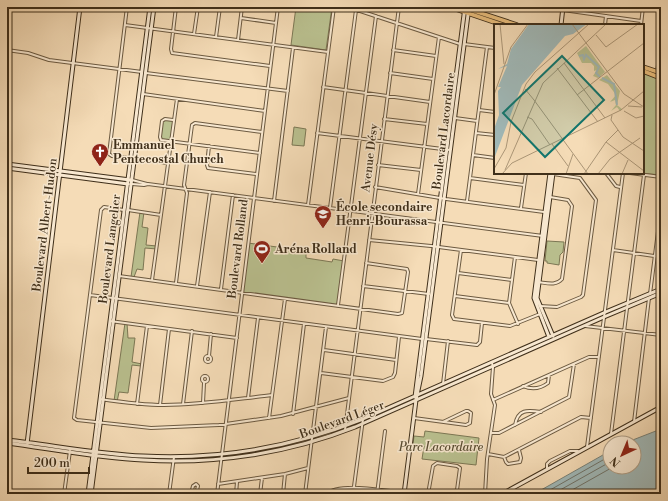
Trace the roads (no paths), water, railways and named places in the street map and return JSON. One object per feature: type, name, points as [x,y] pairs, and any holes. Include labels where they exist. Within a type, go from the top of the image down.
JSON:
[{"type":"main road","name":"Boulevard Albert-Hudon","points":[[27,444],[80,7]]},
{"type":"main road","name":"Boulevard Langelier","points":[[91,494],[144,72],[150,7]]},
{"type":"main road","name":"Boulevard Langelier","points":[[149,29],[154,7]]},
{"type":"main road","points":[[450,7],[466,9],[514,24]]},
{"type":"main road","points":[[466,9],[501,24]]},
{"type":"main road","name":"Boulevard Lacordaire","points":[[449,150],[455,118],[466,9]]},
{"type":"main road","points":[[561,24],[563,9]]},
{"type":"main road","name":"Boulevard Lacordaire","points":[[404,494],[463,44]]},
{"type":"main road","points":[[644,67],[658,74],[661,78]]},
{"type":"main road","points":[[644,71],[658,74]]},
{"type":"main road","points":[[7,164],[60,173]]},
{"type":"main road","points":[[7,168],[130,182]]},
{"type":"main road","points":[[551,174],[537,282],[537,298],[538,307],[552,338]]},
{"type":"main road","name":"Boulevard Léger","points":[[222,456],[267,448],[313,437],[345,426],[492,365],[627,302],[661,289]]},
{"type":"main road","name":"Boulevard Léger","points":[[552,338],[661,293]]},
{"type":"main road","name":"Boulevard Léger","points":[[7,440],[124,457],[173,459],[268,452],[312,442],[345,431],[363,424],[443,384],[492,365]]},
{"type":"main road","points":[[502,494],[660,408]]},
{"type":"main road","name":"Boulevard Léger","points":[[7,443],[27,444]]},
{"type":"main road","name":"Boulevard Langelier","points":[[88,494],[95,453]]},
{"type":"street","points":[[127,7],[109,152],[110,155],[168,163]]},
{"type":"street","points":[[176,7],[171,50],[172,53],[270,66]]},
{"type":"street","points":[[194,34],[198,7]]},
{"type":"street","points":[[216,37],[220,7]]},
{"type":"street","points":[[238,40],[242,7]]},
{"type":"street","name":"Boulevard Rolland","points":[[217,494],[278,7]]},
{"type":"street","points":[[308,205],[334,7]]},
{"type":"street","points":[[348,7],[463,44],[494,48]]},
{"type":"street","name":"Avenue Désy","points":[[345,431],[399,7]]},
{"type":"street","points":[[641,24],[643,7]]},
{"type":"street","points":[[563,9],[641,20]]},
{"type":"street","points":[[330,208],[356,10]]},
{"type":"street","points":[[338,305],[376,16]]},
{"type":"street","points":[[605,24],[606,16]]},
{"type":"street","points":[[241,18],[276,22]]},
{"type":"street","points":[[125,25],[328,52]]},
{"type":"street","points":[[418,194],[439,37]]},
{"type":"street","points":[[658,74],[661,44]]},
{"type":"street","points":[[467,201],[487,47]]},
{"type":"street","points":[[274,201],[293,48]]},
{"type":"street","points":[[7,50],[28,53],[49,60],[288,91]]},
{"type":"street","points":[[393,50],[436,56]]},
{"type":"street","points":[[390,73],[433,79]]},
{"type":"street","points":[[323,87],[430,102]]},
{"type":"street","points":[[141,94],[265,111]]},
{"type":"street","points":[[152,280],[177,99]]},
{"type":"street","points":[[479,110],[494,112]]},
{"type":"street","points":[[455,118],[477,121]]},
{"type":"street","points":[[384,119],[427,125]]},
{"type":"street","points":[[173,120],[162,120],[161,140],[260,153]]},
{"type":"street","points":[[176,283],[187,193],[184,185],[192,126],[194,123],[262,132]]},
{"type":"street","points":[[318,133],[449,150]]},
{"type":"street","points":[[476,133],[494,135]]},
{"type":"street","points":[[209,146],[206,165],[208,168],[257,174]]},
{"type":"street","points":[[473,155],[494,158]]},
{"type":"street","points":[[378,165],[421,170]]},
{"type":"street","points":[[521,208],[526,174]]},
{"type":"street","points":[[538,307],[557,307],[583,295],[596,200],[580,178],[557,174]]},
{"type":"street","points":[[607,174],[616,186],[621,187]]},
{"type":"street","points":[[587,448],[623,174]]},
{"type":"street","points":[[637,174],[661,177]]},
{"type":"street","points":[[611,434],[644,175]]},
{"type":"street","points":[[470,178],[524,185]]},
{"type":"street","points":[[130,182],[543,236]]},
{"type":"street","points":[[376,187],[442,198],[546,212]]},
{"type":"street","points":[[197,286],[210,192]]},
{"type":"street","points":[[221,289],[233,195]]},
{"type":"street","points":[[537,282],[556,284],[562,279],[572,206],[568,200],[548,197]]},
{"type":"street","points":[[161,215],[102,208],[74,418],[99,423],[163,428],[226,424],[293,414],[349,398]]},
{"type":"street","points":[[634,422],[661,208]]},
{"type":"street","points":[[369,240],[461,250],[540,261]]},
{"type":"street","points":[[461,250],[453,318],[510,326],[541,314]]},
{"type":"street","points":[[612,250],[661,256]]},
{"type":"street","points":[[515,257],[509,303],[518,324]]},
{"type":"street","points":[[118,276],[400,314],[403,311],[408,272],[407,269],[366,263]]},
{"type":"street","points":[[458,273],[512,280]]},
{"type":"street","points":[[363,286],[430,294]]},
{"type":"street","points":[[90,295],[400,337],[479,344],[482,323]]},
{"type":"street","points":[[455,296],[509,303]]},
{"type":"street","points":[[269,418],[285,298]]},
{"type":"street","points":[[248,398],[258,318]]},
{"type":"street","points":[[112,321],[237,338]]},
{"type":"street","points":[[293,414],[304,324]]},
{"type":"street","points":[[136,404],[147,326]]},
{"type":"street","points":[[584,326],[661,335]]},
{"type":"street","points":[[305,494],[326,327]]},
{"type":"street","points":[[160,405],[169,329]]},
{"type":"street","points":[[183,404],[192,331]]},
{"type":"street","points":[[208,356],[211,334]]},
{"type":"street","points":[[321,373],[385,381],[394,376],[400,337]]},
{"type":"street","points":[[443,384],[448,341]]},
{"type":"street","points":[[324,350],[396,360]]},
{"type":"street","points":[[494,400],[589,357],[598,357]]},
{"type":"street","points":[[492,433],[499,434],[569,397],[574,364]]},
{"type":"street","points":[[485,494],[488,454],[495,405],[491,394],[492,365]]},
{"type":"street","points":[[523,386],[529,389],[540,387],[548,383],[549,375]]},
{"type":"street","points":[[203,403],[204,383]]},
{"type":"street","points":[[660,408],[661,392]]},
{"type":"street","points":[[102,400],[160,405],[229,401],[272,395]]},
{"type":"street","points":[[414,418],[443,422],[467,425],[470,423],[471,413],[466,411],[443,422]]},
{"type":"street","points":[[516,425],[516,418],[520,414],[529,411],[541,412]]},
{"type":"street","points":[[488,454],[504,457],[581,417],[591,418]]},
{"type":"street","points":[[353,494],[363,419]]},
{"type":"street","points":[[377,494],[385,431]]},
{"type":"street","points":[[64,494],[70,450]]},
{"type":"street","points":[[504,457],[508,464],[520,462],[521,458],[519,450]]},
{"type":"street","points":[[547,470],[547,464],[570,451],[573,450],[580,452]]},
{"type":"street","points":[[169,494],[173,459]]},
{"type":"street","points":[[428,494],[433,466],[437,463],[457,466],[460,468],[457,490],[448,494]]},
{"type":"street","points":[[218,484],[285,474],[308,468]]},
{"type":"street","points":[[282,494],[285,474]]},
{"type":"street","points":[[260,494],[262,478]]},
{"type":"street","points":[[236,494],[237,482]]},
{"type":"street","points":[[191,494],[195,484],[198,486],[196,494]]},
{"type":"street","points":[[327,494],[331,491],[354,487],[412,494]]},
{"type":"water","points":[[661,429],[661,494],[534,494],[602,456],[602,475],[642,475],[642,436]]},
{"type":"place","name":"Emmanuel Pentecostal Church","points":[[100,167]]},
{"type":"place","name":"École secondaire Henri-Bourassa","points":[[323,229]]},
{"type":"place","name":"Aréna Rolland","points":[[262,264]]},
{"type":"park label","name":"Parc Lacordaire","points":[[441,447]]}]
